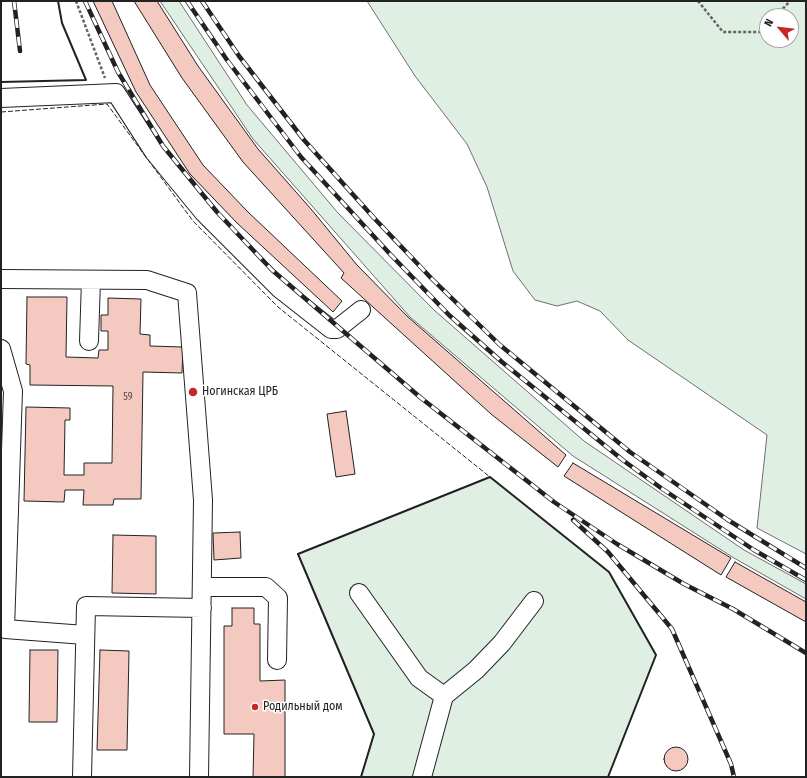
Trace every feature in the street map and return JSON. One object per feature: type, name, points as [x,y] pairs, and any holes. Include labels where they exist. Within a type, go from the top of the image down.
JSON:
[{"type":"lane","points":[[1,98],[116,93],[154,152],[204,213],[280,289],[331,329],[337,329],[361,310]]},
{"type":"lane","points":[[1,279],[147,280],[187,293],[203,500],[199,777]]},
{"type":"lane","points":[[89,341],[91,280]]},
{"type":"lane","points":[[1,349],[13,391],[5,629],[85,635]]},
{"type":"lane","points":[[202,587],[266,587],[278,598],[277,660]]},
{"type":"lane","points":[[359,593],[419,678],[444,696]]},
{"type":"lane","points":[[422,777],[444,696],[476,670],[502,644],[534,601]]},
{"type":"lane","points":[[82,777],[86,606],[202,608]]},
{"type":"path","points":[[76,1],[105,79],[102,94]]},
{"type":"path","points":[[698,1],[723,32],[759,32]]},
{"type":"green space","points":[[160,1],[179,1],[247,105],[338,213],[434,310],[584,441],[744,550],[806,584],[806,599],[734,558],[573,456],[410,317],[253,139]]},
{"type":"green space","points":[[367,1],[806,1],[806,554],[757,528],[767,435],[628,340],[600,311],[577,301],[557,306],[535,300],[513,271],[487,187],[467,144],[415,76]]},
{"type":"green space","points":[[490,477],[609,572],[656,655],[608,777],[361,777],[374,734],[298,554]]},
{"type":"building","points":[[93,1],[112,1],[150,85],[203,165],[248,212],[342,301],[333,312],[237,223],[190,174],[136,92]]},
{"type":"building","points":[[134,1],[157,1],[198,66],[258,149],[311,209],[357,265],[408,317],[566,455],[558,467],[491,414],[341,278],[344,273],[243,162],[182,78]]},
{"type":"building","points":[[27,297],[67,297],[66,357],[98,358],[99,350],[108,350],[108,331],[101,331],[101,315],[108,315],[108,298],[141,299],[140,334],[150,335],[150,346],[183,347],[182,373],[143,372],[141,499],[114,499],[113,505],[83,505],[84,490],[65,490],[64,502],[24,501],[26,407],[70,408],[70,420],[65,420],[64,475],[84,475],[84,463],[112,463],[113,386],[30,385],[30,365],[26,364]]},
{"type":"building","points":[[346,411],[355,474],[336,477],[327,414]]},
{"type":"building","points":[[573,463],[731,558],[721,575],[564,476]]},
{"type":"building","points":[[240,532],[241,558],[214,560],[213,533]]},
{"type":"building","points":[[113,535],[156,536],[156,594],[112,593]]},
{"type":"building","points":[[735,562],[806,602],[806,622],[726,577]]},
{"type":"building","name":"Родильный дом","points":[[232,608],[254,608],[254,624],[260,624],[260,681],[285,680],[285,777],[253,777],[254,734],[224,734],[224,626],[232,626]]},
{"type":"building","points":[[30,650],[58,650],[57,722],[29,722]]},
{"type":"building","points":[[100,650],[129,651],[127,750],[97,750]]},
{"type":"building","points":[[676,747],[681,748],[687,754],[687,764],[681,770],[676,771],[671,770],[665,764],[664,759],[665,754],[671,748]]},
{"type":"railway","points":[[14,1],[20,51]]},
{"type":"railway","points":[[85,1],[118,72],[163,146],[217,212],[272,270],[421,398],[554,502],[617,544],[684,584],[733,609],[806,653]]},
{"type":"railway","points":[[187,1],[227,60],[301,157],[390,254],[449,315],[502,362],[624,461],[661,488],[754,550],[806,580]]},
{"type":"railway","points":[[202,1],[239,56],[304,140],[374,218],[432,279],[500,345],[630,452],[728,520],[806,568]]},
{"type":"railway","points":[[573,520],[608,552],[672,629],[731,764],[734,777]]},
{"type":"fence","points":[[1,112],[107,104],[193,221],[278,307],[490,477],[298,554],[374,734],[361,777]]},
{"type":"wall","points":[[1,82],[86,80],[62,23],[58,1]]},
{"type":"wall","points":[[361,777],[374,734],[298,554],[490,477],[609,572],[656,655],[608,777]]},
{"type":"place","name":"Ногинская ЦРБ","points":[[193,392]]},
{"type":"place","name":"Родильный дом","points":[[255,707]]}]
